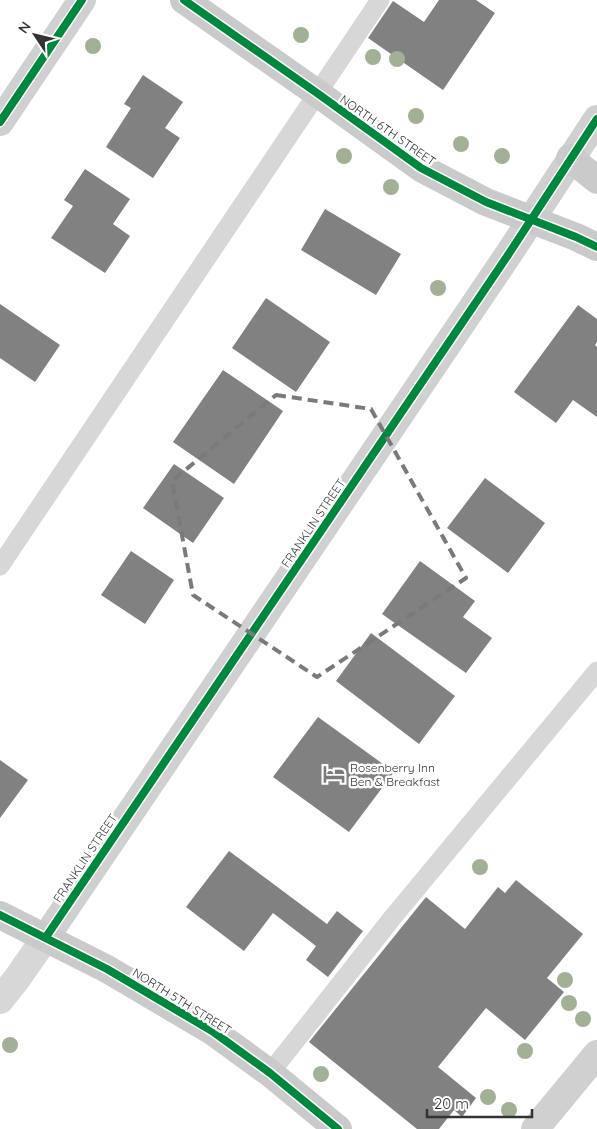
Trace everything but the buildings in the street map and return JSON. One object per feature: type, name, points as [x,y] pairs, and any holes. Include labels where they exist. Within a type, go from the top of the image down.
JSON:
[{"type":"main road","name":"NORTH 6TH STREET","points":[[184,0],[428,172],[478,198],[597,247]]},
{"type":"main road","points":[[570,158],[597,180]]},
{"type":"main road","name":"NORTH 5TH STREET","points":[[0,915],[107,968],[212,1031],[270,1073],[338,1129]]},
{"type":"street","points":[[0,122],[82,0]]},
{"type":"street","name":"FRANKLIN STREET","points":[[0,1000],[46,937],[597,119]]},
{"type":"street","points":[[535,1129],[597,1054]]},
{"type":"lane","points":[[0,566],[380,0]]},
{"type":"lane","points":[[270,1073],[393,917],[597,671]]},
{"type":"highlighted area","points":[[276,395],[371,409],[466,578],[317,677],[193,595],[172,481]]},
{"type":"cycle path","points":[[0,122],[82,0]]},
{"type":"cycle path","points":[[184,0],[421,168],[486,202],[597,247]]},
{"type":"cycle path","points":[[46,937],[508,255],[597,119]]},
{"type":"cycle path","points":[[0,915],[107,969],[212,1031],[270,1073],[338,1129]]},
{"type":"place","name":"Rosenberry Inn Ben & Breakfast","points":[[334,774]]}]
